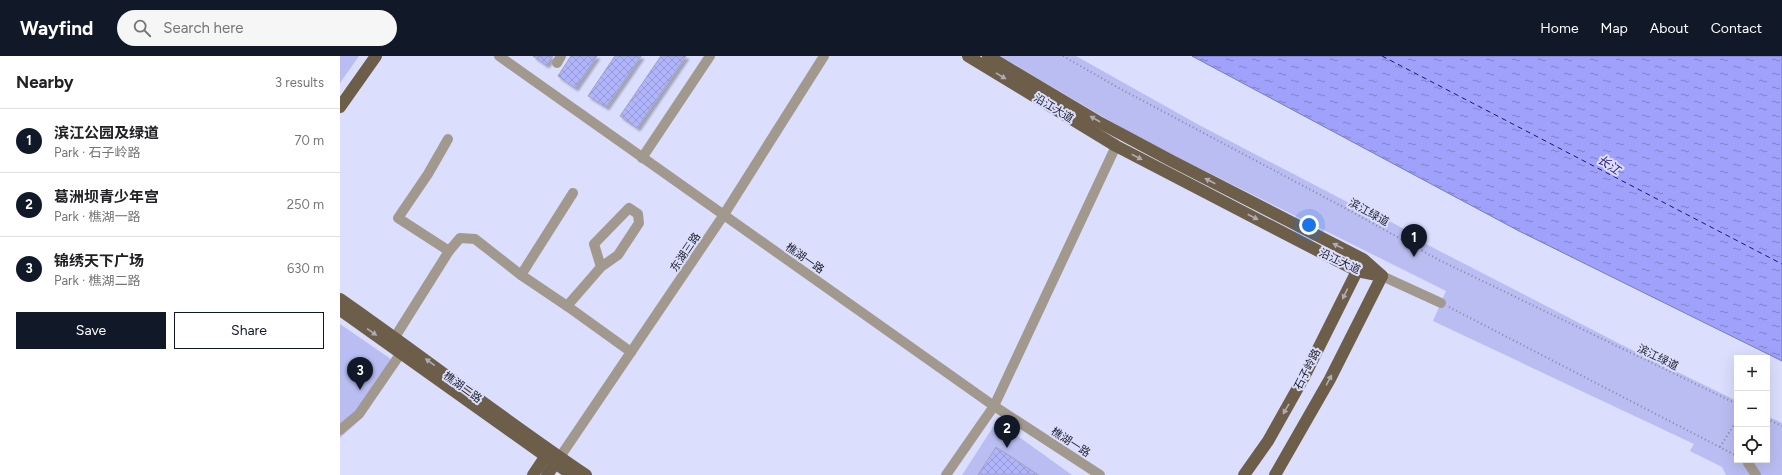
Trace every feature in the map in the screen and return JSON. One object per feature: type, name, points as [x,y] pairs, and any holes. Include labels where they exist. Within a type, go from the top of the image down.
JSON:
[{"type":"main road","points":[[340,107],[376,56]]},
{"type":"main road","name":"沿江大道","points":[[968,56],[1116,146],[1357,271],[1382,276]]},
{"type":"main road","name":"沿江大道","points":[[988,56],[1097,120],[1170,160],[1363,259],[1382,276]]},
{"type":"main road","name":"石子岭路","points":[[1244,475],[1268,441],[1304,377],[1363,259]]},
{"type":"main road","points":[[1275,475],[1330,379],[1382,276]]},
{"type":"main road","name":"樵湖二路","points":[[340,299],[394,337],[552,457],[572,475]]},
{"type":"main road","name":"樵湖二路","points":[[340,310],[552,457],[586,475]]},
{"type":"main road","points":[[533,475],[552,457]]},
{"type":"main road","points":[[547,475],[552,457]]},
{"type":"street","name":"樵湖一路","points":[[499,56],[994,406],[1100,475]]},
{"type":"street","name":"东湖三路","points":[[552,457],[631,352],[724,216],[824,56]]},
{"type":"street","points":[[642,158],[706,57]]},
{"type":"street","points":[[448,140],[428,174],[398,218],[449,251]]},
{"type":"street","points":[[946,475],[994,406],[1116,146]]},
{"type":"street","points":[[521,275],[573,193]]},
{"type":"street","points":[[567,306],[601,267],[618,255],[639,223],[638,214],[629,208],[594,244],[601,267]]},
{"type":"street","points":[[394,337],[449,251],[460,238],[475,239],[521,275],[631,352]]},
{"type":"street","points":[[1382,276],[1441,303]]},
{"type":"street","points":[[340,430],[359,414],[401,353]]},
{"type":"street","points":[[1748,463],[1756,475]]},
{"type":"path","name":"滨江绿道","points":[[1063,56],[1115,86],[1440,260],[1734,403]]},
{"type":"path","points":[[1441,303],[1734,454]]},
{"type":"path","points":[[1770,420],[1782,426]]},
{"type":"path","points":[[1720,447],[1734,425]]},
{"type":"shaded area","points":[[340,56],[359,56],[340,83]]},
{"type":"shaded area","points":[[1000,56],[1076,56],[1199,125],[1357,207],[1363,207],[1421,238],[1422,242],[1620,344],[1734,400],[1734,463],[1770,463],[1770,417],[1782,423],[1782,475],[1726,475],[1722,467],[1690,451],[1694,444],[1433,321],[1446,291],[1141,139]]},
{"type":"shaded area","points":[[340,324],[398,364],[363,417],[340,438]]},
{"type":"shaded area","points":[[997,421],[1072,475],[962,475]]},
{"type":"water","name":"长江","points":[[1192,56],[1782,56],[1782,361],[1519,231]]},
{"type":"building","points":[[533,56],[553,56],[546,65]]},
{"type":"building","points":[[571,56],[597,56],[575,88],[558,76]]},
{"type":"building","points":[[615,56],[641,56],[606,107],[588,96]]},
{"type":"building","points":[[661,56],[686,56],[637,128],[620,116]]},
{"type":"building","points":[[996,447],[1038,475],[978,475]]},
{"type":"ferry route","points":[[1382,56],[1782,264]]},
{"type":"place","name":"滨江公园及绿道","points":[[1414,257]]},
{"type":"place","name":"锦绣天下广场","points":[[360,390]]},
{"type":"place","name":"葛洲坝青少年宫","points":[[1007,448]]}]
